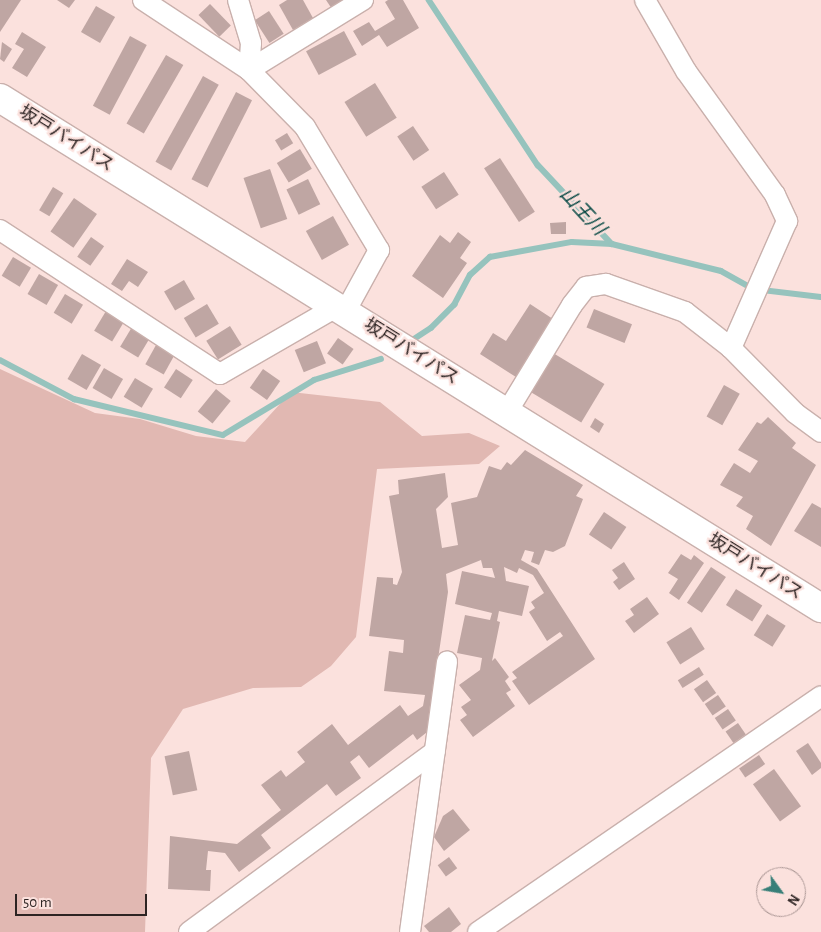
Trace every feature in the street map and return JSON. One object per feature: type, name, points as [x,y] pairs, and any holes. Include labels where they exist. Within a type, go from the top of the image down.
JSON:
[{"type":"highway","name":"坂戸バイパス","points":[[0,98],[821,608]]},
{"type":"street","points":[[0,230],[220,374],[341,310],[379,250],[305,127],[249,70],[143,0]]},
{"type":"street","points":[[238,0],[251,43],[249,70]]},
{"type":"street","points":[[249,70],[363,0]]},
{"type":"street","points":[[645,0],[686,71],[775,195],[787,221],[746,318],[731,348]]},
{"type":"street","points":[[507,412],[572,305],[586,287],[606,284],[685,312],[731,348],[795,413],[821,432]]},
{"type":"street","points":[[410,932],[447,662]]},
{"type":"street","points":[[478,932],[821,696]]},
{"type":"street","points":[[189,932],[435,751]]},
{"type":"shaded area","points":[[0,369],[95,413],[140,419],[196,436],[245,442],[291,392],[380,402],[422,436],[469,433],[500,446],[479,464],[377,469],[356,637],[331,666],[301,687],[253,688],[183,709],[151,758],[145,932],[0,932]]},
{"type":"building","points":[[0,0],[21,0],[0,32]]},
{"type":"building","points":[[57,0],[75,0],[69,8]]},
{"type":"building","points":[[287,0],[303,0],[313,18],[293,30],[279,5]]},
{"type":"building","points":[[326,0],[346,0],[332,9]]},
{"type":"building","points":[[388,0],[403,0],[419,28],[387,47],[379,35],[362,46],[353,31],[369,22],[375,31],[395,19],[385,2]]},
{"type":"building","points":[[210,4],[231,26],[219,37],[198,15]]},
{"type":"building","points":[[96,6],[115,17],[100,43],[81,32]]},
{"type":"building","points":[[269,11],[284,34],[269,43],[255,20]]},
{"type":"building","points":[[344,31],[357,55],[319,75],[306,51]]},
{"type":"building","points":[[22,32],[46,47],[27,77],[12,68],[24,49],[15,44]]},
{"type":"building","points":[[130,36],[147,45],[110,115],[93,106]]},
{"type":"building","points":[[2,42],[12,49],[4,62],[0,59]]},
{"type":"building","points":[[166,55],[183,65],[144,133],[127,123]]},
{"type":"building","points":[[203,76],[219,85],[171,170],[155,162]]},
{"type":"building","points":[[375,83],[397,118],[366,137],[344,102]]},
{"type":"building","points":[[236,92],[252,100],[208,187],[192,179]]},
{"type":"building","points":[[413,126],[429,150],[413,161],[397,137]]},
{"type":"building","points":[[287,133],[293,143],[281,150],[275,140]]},
{"type":"building","points":[[300,149],[312,169],[289,183],[277,163]]},
{"type":"building","points":[[500,158],[535,212],[519,222],[484,168]]},
{"type":"building","points":[[270,169],[287,219],[261,228],[244,178]]},
{"type":"building","points":[[444,172],[459,195],[436,209],[421,187]]},
{"type":"building","points":[[308,179],[320,204],[299,215],[286,190]]},
{"type":"building","points":[[53,187],[63,193],[49,216],[39,210]]},
{"type":"building","points":[[74,198],[97,214],[73,248],[50,232]]},
{"type":"building","points":[[333,216],[349,245],[322,260],[306,231]]},
{"type":"building","points":[[566,222],[566,234],[551,234],[550,223]]},
{"type":"building","points":[[458,232],[471,242],[460,258],[467,263],[443,298],[412,276],[440,235],[450,243]]},
{"type":"building","points":[[91,237],[104,246],[90,266],[77,257]]},
{"type":"building","points":[[13,257],[31,268],[20,287],[2,276]]},
{"type":"building","points":[[127,259],[148,272],[138,287],[129,281],[122,291],[111,284]]},
{"type":"building","points":[[39,274],[58,285],[47,305],[28,294]]},
{"type":"building","points":[[184,280],[195,299],[175,311],[164,292]]},
{"type":"building","points":[[65,294],[83,305],[72,324],[54,313]]},
{"type":"building","points":[[207,304],[219,324],[196,338],[184,318]]},
{"type":"building","points":[[530,304],[553,319],[516,377],[480,354],[493,333],[506,341]]},
{"type":"building","points":[[594,309],[632,324],[625,343],[587,328]]},
{"type":"building","points":[[106,311],[124,322],[112,342],[94,331]]},
{"type":"building","points":[[230,326],[242,345],[218,359],[206,341]]},
{"type":"building","points":[[132,327],[150,338],[138,358],[120,347]]},
{"type":"building","points":[[338,338],[354,349],[343,364],[327,354]]},
{"type":"building","points":[[317,341],[326,363],[304,372],[295,350]]},
{"type":"building","points":[[156,345],[174,355],[164,374],[145,364]]},
{"type":"building","points":[[553,353],[604,384],[581,422],[530,392]]},
{"type":"building","points":[[82,354],[101,365],[87,390],[68,379]]},
{"type":"building","points":[[104,368],[123,379],[112,399],[93,388]]},
{"type":"building","points":[[176,369],[193,380],[181,398],[164,387]]},
{"type":"building","points":[[263,369],[280,381],[267,400],[250,388]]},
{"type":"building","points":[[135,378],[153,389],[142,408],[124,397]]},
{"type":"building","points":[[724,385],[740,394],[722,425],[707,416]]},
{"type":"building","points":[[216,389],[231,401],[213,423],[198,412]]},
{"type":"building","points":[[768,417],[796,443],[792,448],[816,465],[771,546],[746,529],[753,516],[736,506],[743,497],[720,485],[734,463],[750,473],[758,461],[738,450],[757,422],[761,424]]},
{"type":"building","points":[[595,418],[604,424],[599,433],[590,427]]},
{"type":"building","points":[[525,450],[583,485],[576,496],[583,499],[565,546],[553,552],[545,550],[539,565],[531,562],[534,552],[525,550],[521,560],[537,569],[595,659],[529,705],[512,681],[517,678],[512,672],[563,636],[560,632],[547,641],[529,612],[535,608],[531,602],[544,593],[533,575],[519,568],[517,573],[504,567],[506,581],[529,586],[522,616],[499,611],[497,621],[500,622],[492,661],[495,658],[509,677],[505,681],[511,690],[506,693],[515,706],[473,737],[460,720],[467,715],[461,707],[471,700],[459,685],[480,670],[482,658],[457,653],[465,615],[490,620],[492,613],[455,604],[462,571],[495,578],[492,568],[483,568],[481,560],[446,574],[448,592],[428,726],[431,729],[417,740],[413,734],[369,768],[359,755],[350,762],[361,778],[336,796],[327,784],[261,835],[271,848],[239,872],[225,853],[208,851],[206,870],[211,870],[210,891],[168,889],[170,836],[237,844],[281,810],[261,785],[281,770],[286,777],[305,762],[297,752],[332,724],[348,745],[400,705],[408,716],[423,706],[425,695],[384,691],[389,651],[403,653],[404,640],[369,636],[377,577],[393,578],[393,584],[397,585],[402,572],[389,496],[399,494],[398,480],[445,473],[448,497],[436,509],[442,548],[458,545],[451,503],[477,497],[489,466],[501,470],[507,462],[511,465]]},
{"type":"building","points":[[812,503],[821,508],[821,547],[794,531]]},
{"type":"building","points":[[604,512],[626,527],[611,549],[589,534]]},
{"type":"building","points":[[681,554],[691,560],[694,555],[704,563],[679,600],[669,593],[678,579],[668,573]]},
{"type":"building","points":[[624,562],[635,579],[619,590],[613,582],[618,578],[612,570]]},
{"type":"building","points":[[711,567],[726,577],[702,613],[687,603]]},
{"type":"building","points":[[736,589],[762,605],[752,622],[726,605]]},
{"type":"building","points":[[647,597],[659,614],[634,633],[625,621],[634,615],[630,609]]},
{"type":"building","points":[[767,614],[786,626],[772,647],[754,635]]},
{"type":"building","points":[[691,627],[705,649],[680,664],[666,642]]},
{"type":"building","points":[[699,667],[704,675],[683,688],[678,680]]},
{"type":"building","points":[[707,680],[716,693],[703,702],[694,689]]},
{"type":"building","points":[[718,695],[726,707],[713,716],[705,704]]},
{"type":"building","points":[[728,709],[736,721],[723,730],[715,718]]},
{"type":"building","points":[[738,723],[746,735],[733,743],[726,731]]},
{"type":"building","points":[[808,743],[821,763],[821,768],[812,775],[796,751]]},
{"type":"building","points":[[189,751],[197,790],[173,795],[165,756]]},
{"type":"building","points":[[759,755],[765,764],[745,778],[739,768]]},
{"type":"building","points":[[774,769],[801,806],[780,821],[753,784]]},
{"type":"building","points":[[453,809],[470,830],[444,851],[434,837],[443,816]]},
{"type":"building","points":[[449,857],[457,868],[446,877],[438,865]]},
{"type":"building","points":[[449,907],[461,924],[451,932],[429,932],[424,926]]},
{"type":"waterway","name":"山王川","points":[[429,0],[538,165],[612,244]]},
{"type":"waterway","points":[[414,339],[431,328],[454,305],[470,275],[490,257],[572,242],[612,244],[721,271],[754,289],[821,297]]},
{"type":"waterway","points":[[0,360],[74,399],[223,435],[314,380],[381,359]]}]
